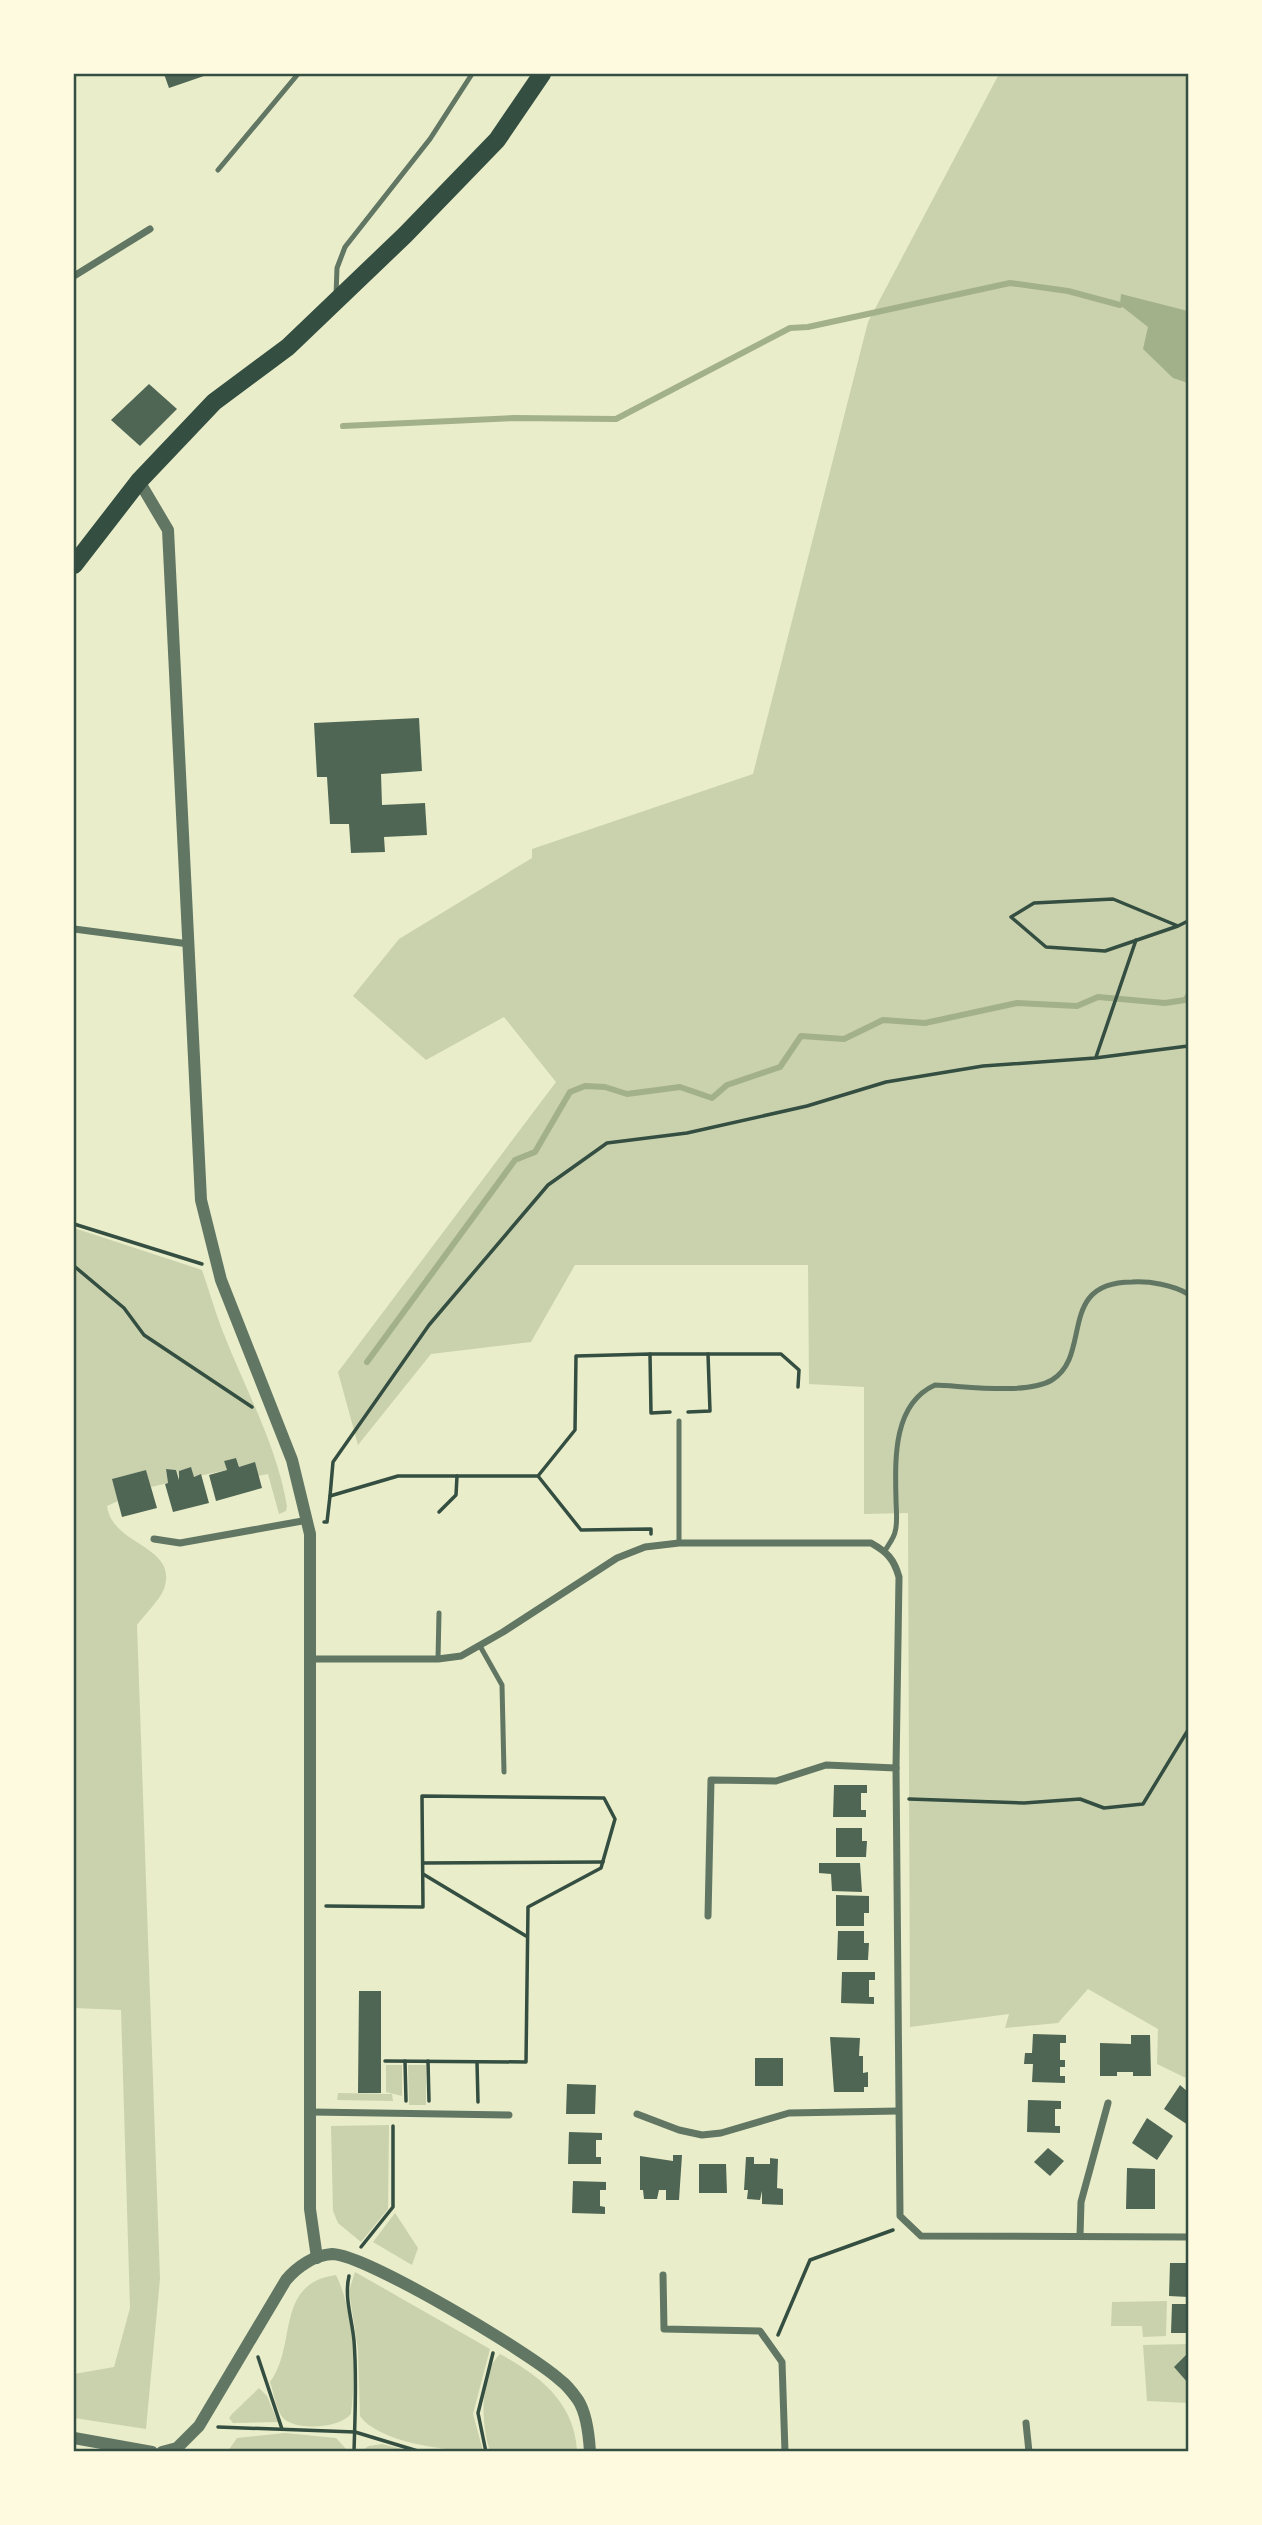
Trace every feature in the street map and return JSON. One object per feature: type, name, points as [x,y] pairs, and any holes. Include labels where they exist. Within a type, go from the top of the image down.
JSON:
[{"type":"main road","points":[[74,565],[139,481],[214,402],[288,347],[497,140],[542,74]]},
{"type":"street","points":[[74,276],[150,229]]},
{"type":"street","points":[[139,481],[167,530],[201,1200],[218,1266],[271,1402],[308,1520],[313,1659],[310,2209],[317,2258]]},
{"type":"street","points":[[74,929],[188,944]]},
{"type":"street","points":[[154,1539],[180,1543],[308,1520]]},
{"type":"street","points":[[313,1659],[438,1659],[461,1656],[617,1558],[650,1547],[679,1543],[871,1543],[885,1551],[895,1562],[899,1577],[896,1799],[900,2216],[921,2236],[1188,2237]]},
{"type":"street","points":[[708,1916],[711,1780],[776,1781],[826,1765],[896,1768]]},
{"type":"street","points":[[1080,2236],[1081,2202],[1108,2103]]},
{"type":"street","points":[[638,2114],[679,2130],[702,2135],[721,2133],[789,2113],[898,2111]]},
{"type":"street","points":[[311,2112],[509,2115]]},
{"type":"street","points":[[164,2451],[177,2448],[199,2426],[286,2280],[295,2270],[331,2254],[372,2266],[501,2340],[561,2380],[580,2403],[588,2431],[590,2452]]},
{"type":"street","points":[[663,2274],[664,2329],[760,2331],[782,2362],[785,2452]]},
{"type":"street","points":[[1026,2423],[1029,2452]]},
{"type":"street","points":[[74,2438],[152,2452]]},
{"type":"lane","points":[[218,170],[298,74]]},
{"type":"lane","points":[[335,302],[337,268],[345,247],[430,139],[472,74]]},
{"type":"lane","points":[[885,1551],[896,1531],[895,1471],[901,1424],[910,1404],[921,1391],[935,1385],[1038,1388],[1055,1378],[1068,1361],[1077,1320],[1085,1301],[1103,1288],[1119,1282],[1144,1282],[1188,1294]]},
{"type":"lane","points":[[679,1421],[679,1543]]},
{"type":"lane","points":[[438,1659],[439,1612]]},
{"type":"lane","points":[[480,1646],[502,1685],[504,1772]]},
{"type":"path","points":[[1178,926],[1113,899],[1034,903],[1011,917],[1046,947],[1105,951],[1178,926],[1188,921]]},
{"type":"path","points":[[1095,1058],[1136,940]]},
{"type":"path","points":[[308,1520],[327,1522],[334,1462],[429,1325],[548,1185],[607,1143],[687,1133],[807,1106],[886,1082],[983,1066],[1095,1058],[1188,1046]]},
{"type":"path","points":[[74,1224],[197,1264],[218,1266]]},
{"type":"path","points":[[74,1266],[124,1308],[144,1335],[256,1410],[271,1402]]},
{"type":"path","points":[[650,1354],[651,1413],[710,1411],[708,1354]]},
{"type":"path","points":[[538,1476],[575,1430],[576,1356],[781,1354],[799,1370],[798,1387]]},
{"type":"path","points":[[330,1496],[398,1476],[538,1476]]},
{"type":"path","points":[[439,1512],[456,1495],[457,1476]]},
{"type":"path","points":[[538,1476],[582,1530],[651,1529],[650,1547]]},
{"type":"path","points":[[896,1799],[1024,1803],[1080,1799],[1104,1808],[1143,1804],[1188,1730]]},
{"type":"path","points":[[312,1905],[423,1907],[422,1796],[604,1798],[615,1819],[601,1868],[528,1907],[526,2062],[385,2061]]},
{"type":"path","points":[[423,1863],[603,1862]]},
{"type":"path","points":[[423,1874],[526,1936]]},
{"type":"path","points":[[405,2061],[406,2113]]},
{"type":"path","points":[[428,2061],[429,2114]]},
{"type":"path","points":[[477,2062],[478,2115]]},
{"type":"path","points":[[769,2344],[781,2332],[800,2278],[810,2260],[908,2224]]},
{"type":"path","points":[[252,2339],[282,2429]]},
{"type":"path","points":[[486,2452],[478,2413],[491,2360],[501,2340]]},
{"type":"path","points":[[199,2426],[355,2432],[421,2452]]},
{"type":"shaded area","points":[[999,74],[1188,74],[1188,2079],[1157,2064],[1158,2029],[1088,1989],[1058,2023],[1005,2028],[1009,2014],[910,2027],[908,1513],[864,1514],[864,1387],[809,1384],[808,1265],[575,1265],[531,1342],[431,1354],[358,1445],[338,1372],[556,1082],[504,1017],[426,1060],[353,996],[399,939],[532,858],[532,849],[753,774],[868,322]]},
{"type":"shaded area","points":[[1121,294],[1188,311],[1188,383],[1173,378],[1143,349],[1148,327],[1120,305]]},
{"type":"shaded area","points":[[74,1228],[202,1270],[223,1332],[276,1461],[287,1506],[286,1511],[279,1514],[268,1474],[258,1476],[254,1463],[239,1467],[236,1458],[224,1461],[227,1470],[194,1477],[191,1468],[179,1471],[181,1480],[176,1470],[166,1469],[168,1483],[151,1487],[146,1470],[113,1479],[118,1501],[107,1506],[112,1520],[121,1530],[154,1554],[162,1563],[166,1574],[162,1594],[137,1625],[160,2279],[146,2429],[74,2418],[74,2374],[114,2367],[130,2308],[121,2010],[74,2008]]},
{"type":"shaded area","points":[[386,2065],[402,2065],[402,2096],[386,2092]]},
{"type":"shaded area","points":[[408,2065],[426,2065],[426,2105],[409,2105]]},
{"type":"shaded area","points":[[338,2093],[392,2094],[393,2101],[337,2100]]},
{"type":"shaded area","points":[[389,2125],[388,2209],[361,2242],[338,2223],[333,2211],[331,2126]]},
{"type":"shaded area","points":[[395,2213],[418,2248],[412,2265],[373,2242]]},
{"type":"shaded area","points":[[355,2272],[490,2349],[473,2414],[483,2451],[453,2450],[399,2439],[369,2425],[360,2416],[358,2350],[349,2291]]},
{"type":"shaded area","points":[[336,2275],[347,2307],[352,2343],[351,2414],[346,2419],[329,2425],[290,2423],[281,2416],[270,2382],[278,2367],[295,2303],[303,2290],[317,2281]]},
{"type":"shaded area","points":[[1167,2301],[1166,2336],[1143,2337],[1142,2326],[1111,2326],[1112,2302]]},
{"type":"shaded area","points":[[1188,2344],[1188,2403],[1147,2401],[1143,2345]]},
{"type":"shaded area","points":[[500,2354],[541,2381],[552,2392],[569,2418],[577,2451],[490,2451],[485,2429],[485,2387],[493,2363]]},
{"type":"shaded area","points":[[259,2388],[267,2396],[278,2422],[233,2423],[229,2418]]},
{"type":"shaded area","points":[[285,2433],[336,2438],[348,2451],[228,2451],[237,2438]]},
{"type":"shaded area","points":[[382,2444],[410,2451],[361,2451],[369,2446]]},
{"type":"building","points":[[164,74],[203,74],[204,76],[169,88]]},
{"type":"building","points":[[149,384],[177,409],[140,446],[111,420]]},
{"type":"building","points":[[419,718],[422,771],[381,774],[382,805],[425,803],[427,835],[384,837],[385,852],[351,853],[349,824],[330,824],[327,777],[317,777],[314,723]]},
{"type":"building","points":[[236,1458],[239,1467],[255,1462],[262,1488],[216,1501],[209,1475],[227,1470],[224,1461]]},
{"type":"building","points":[[191,1467],[194,1477],[201,1474],[209,1503],[173,1512],[165,1484],[168,1483],[166,1469],[176,1470],[179,1480],[179,1471]]},
{"type":"building","points":[[146,1470],[157,1508],[122,1517],[112,1479]]},
{"type":"building","points":[[834,1785],[867,1785],[867,1793],[861,1793],[861,1810],[866,1810],[866,1817],[833,1817]]},
{"type":"building","points":[[836,1828],[862,1828],[862,1841],[867,1841],[866,1857],[836,1857]]},
{"type":"building","points":[[819,1863],[860,1863],[862,1892],[832,1891],[831,1874],[819,1873]]},
{"type":"building","points":[[836,1895],[869,1896],[869,1913],[864,1913],[864,1926],[836,1926]]},
{"type":"building","points":[[838,1931],[864,1931],[864,1943],[869,1943],[868,1960],[837,1960]]},
{"type":"building","points":[[842,1972],[875,1972],[875,1980],[869,1980],[869,1997],[874,1997],[874,2004],[841,2003]]},
{"type":"building","points":[[359,1991],[381,1991],[381,2093],[358,2093]]},
{"type":"building","points":[[1033,2034],[1066,2035],[1066,2043],[1060,2043],[1060,2060],[1065,2060],[1065,2067],[1060,2067],[1060,2076],[1065,2076],[1065,2083],[1032,2082],[1033,2064],[1024,2064],[1025,2053],[1032,2053]]},
{"type":"building","points":[[1131,2035],[1150,2035],[1151,2076],[1133,2076],[1133,2072],[1117,2072],[1117,2076],[1100,2076],[1100,2043],[1131,2044]]},
{"type":"building","points":[[830,2037],[860,2038],[859,2056],[863,2056],[863,2073],[868,2072],[868,2087],[864,2087],[864,2092],[834,2092]]},
{"type":"building","points":[[755,2058],[783,2058],[783,2086],[755,2086]]},
{"type":"building","points":[[567,2084],[596,2085],[595,2114],[566,2114]]},
{"type":"building","points":[[1180,2085],[1188,2092],[1188,2125],[1164,2109]]},
{"type":"building","points":[[1028,2100],[1061,2101],[1061,2109],[1055,2109],[1055,2126],[1060,2126],[1060,2133],[1027,2132]]},
{"type":"building","points":[[1147,2118],[1173,2136],[1157,2160],[1132,2143]]},
{"type":"building","points":[[569,2132],[602,2133],[602,2140],[596,2140],[596,2157],[601,2157],[601,2164],[568,2164]]},
{"type":"building","points":[[1048,2148],[1064,2161],[1050,2176],[1034,2162]]},
{"type":"building","points":[[673,2155],[682,2155],[679,2200],[666,2200],[666,2190],[659,2190],[657,2199],[644,2199],[643,2190],[640,2190],[640,2156],[673,2161]]},
{"type":"building","points":[[746,2157],[754,2157],[754,2164],[770,2164],[770,2158],[778,2159],[777,2188],[783,2189],[783,2205],[762,2204],[762,2191],[760,2200],[747,2199],[748,2190],[744,2190]]},
{"type":"building","points":[[699,2164],[726,2164],[727,2193],[699,2193]]},
{"type":"building","points":[[1127,2168],[1155,2169],[1155,2209],[1126,2209]]},
{"type":"building","points":[[573,2181],[606,2182],[606,2190],[600,2190],[600,2206],[605,2207],[605,2214],[572,2213]]},
{"type":"building","points":[[1170,2263],[1188,2263],[1188,2297],[1169,2296]]},
{"type":"building","points":[[1172,2304],[1188,2304],[1188,2333],[1171,2333]]},
{"type":"building","points":[[1188,2353],[1188,2383],[1174,2367]]},
{"type":"waterway","points":[[343,426],[514,418],[616,419],[790,328],[808,327],[1010,283],[1068,291],[1120,305]]},
{"type":"waterway","points":[[367,1362],[515,1160],[535,1152],[570,1092],[585,1086],[605,1087],[627,1094],[680,1087],[712,1098],[727,1085],[780,1067],[801,1036],[844,1039],[883,1020],[925,1023],[1017,1003],[1077,1006],[1098,997],[1165,1003],[1185,1000],[1188,996]]}]
